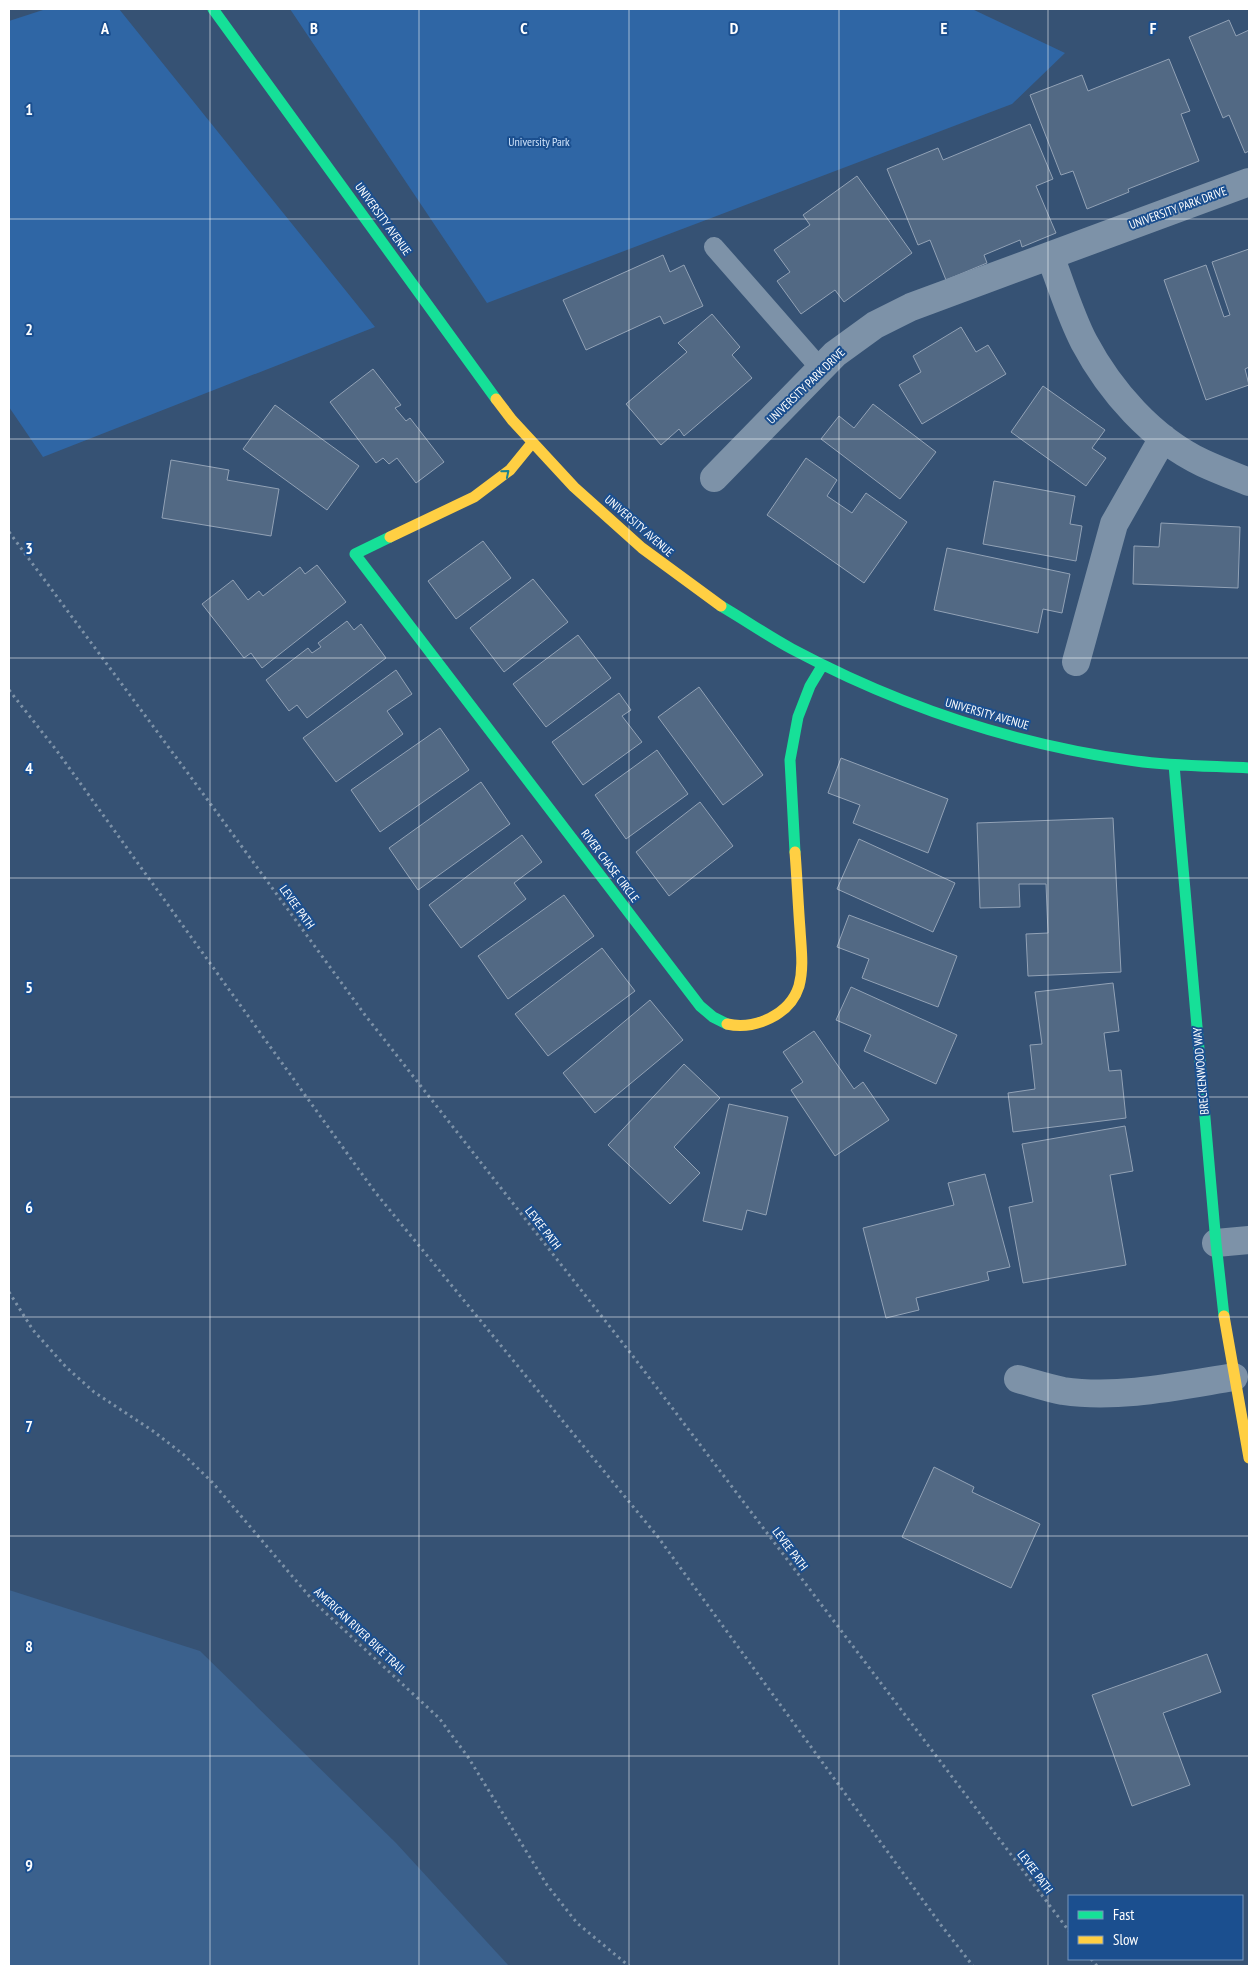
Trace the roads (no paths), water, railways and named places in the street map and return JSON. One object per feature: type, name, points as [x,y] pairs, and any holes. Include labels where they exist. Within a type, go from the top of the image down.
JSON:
[{"type":"street","name":"UNIVERSITY AVENUE","points":[[213,9],[510,418],[578,492],[654,558],[707,598],[752,628],[822,666],[884,695],[978,728],[1068,750],[1135,761],[1174,765],[1249,768]]},
{"type":"street","name":"UNIVERSITY PARK DRIVE","points":[[714,478],[835,354],[875,325],[911,308],[1249,182]]},
{"type":"street","points":[[1050,256],[1083,341],[1108,382],[1140,418],[1163,438],[1202,463],[1249,482]]},
{"type":"street","points":[[1076,662],[1114,524],[1163,438]]},
{"type":"street","name":"RIVER CHASE CIRCLE","points":[[532,443],[510,470],[474,497],[355,554],[700,1006],[712,1017],[729,1025],[757,1025],[779,1014],[790,1003],[798,989],[802,967],[790,760],[798,717],[810,686],[822,666]]},
{"type":"street","name":"BRECKENWOOD WAY","points":[[1174,765],[1216,1243],[1234,1377],[1249,1458]]},
{"type":"street","points":[[1216,1243],[1249,1240]]},
{"type":"street","points":[[1018,1379],[1062,1391],[1089,1393],[1144,1391],[1234,1377]]},
{"type":"lane","points":[[714,247],[821,369]]},
{"type":"park label","name":"University Park","points":[[539,142]]}]
